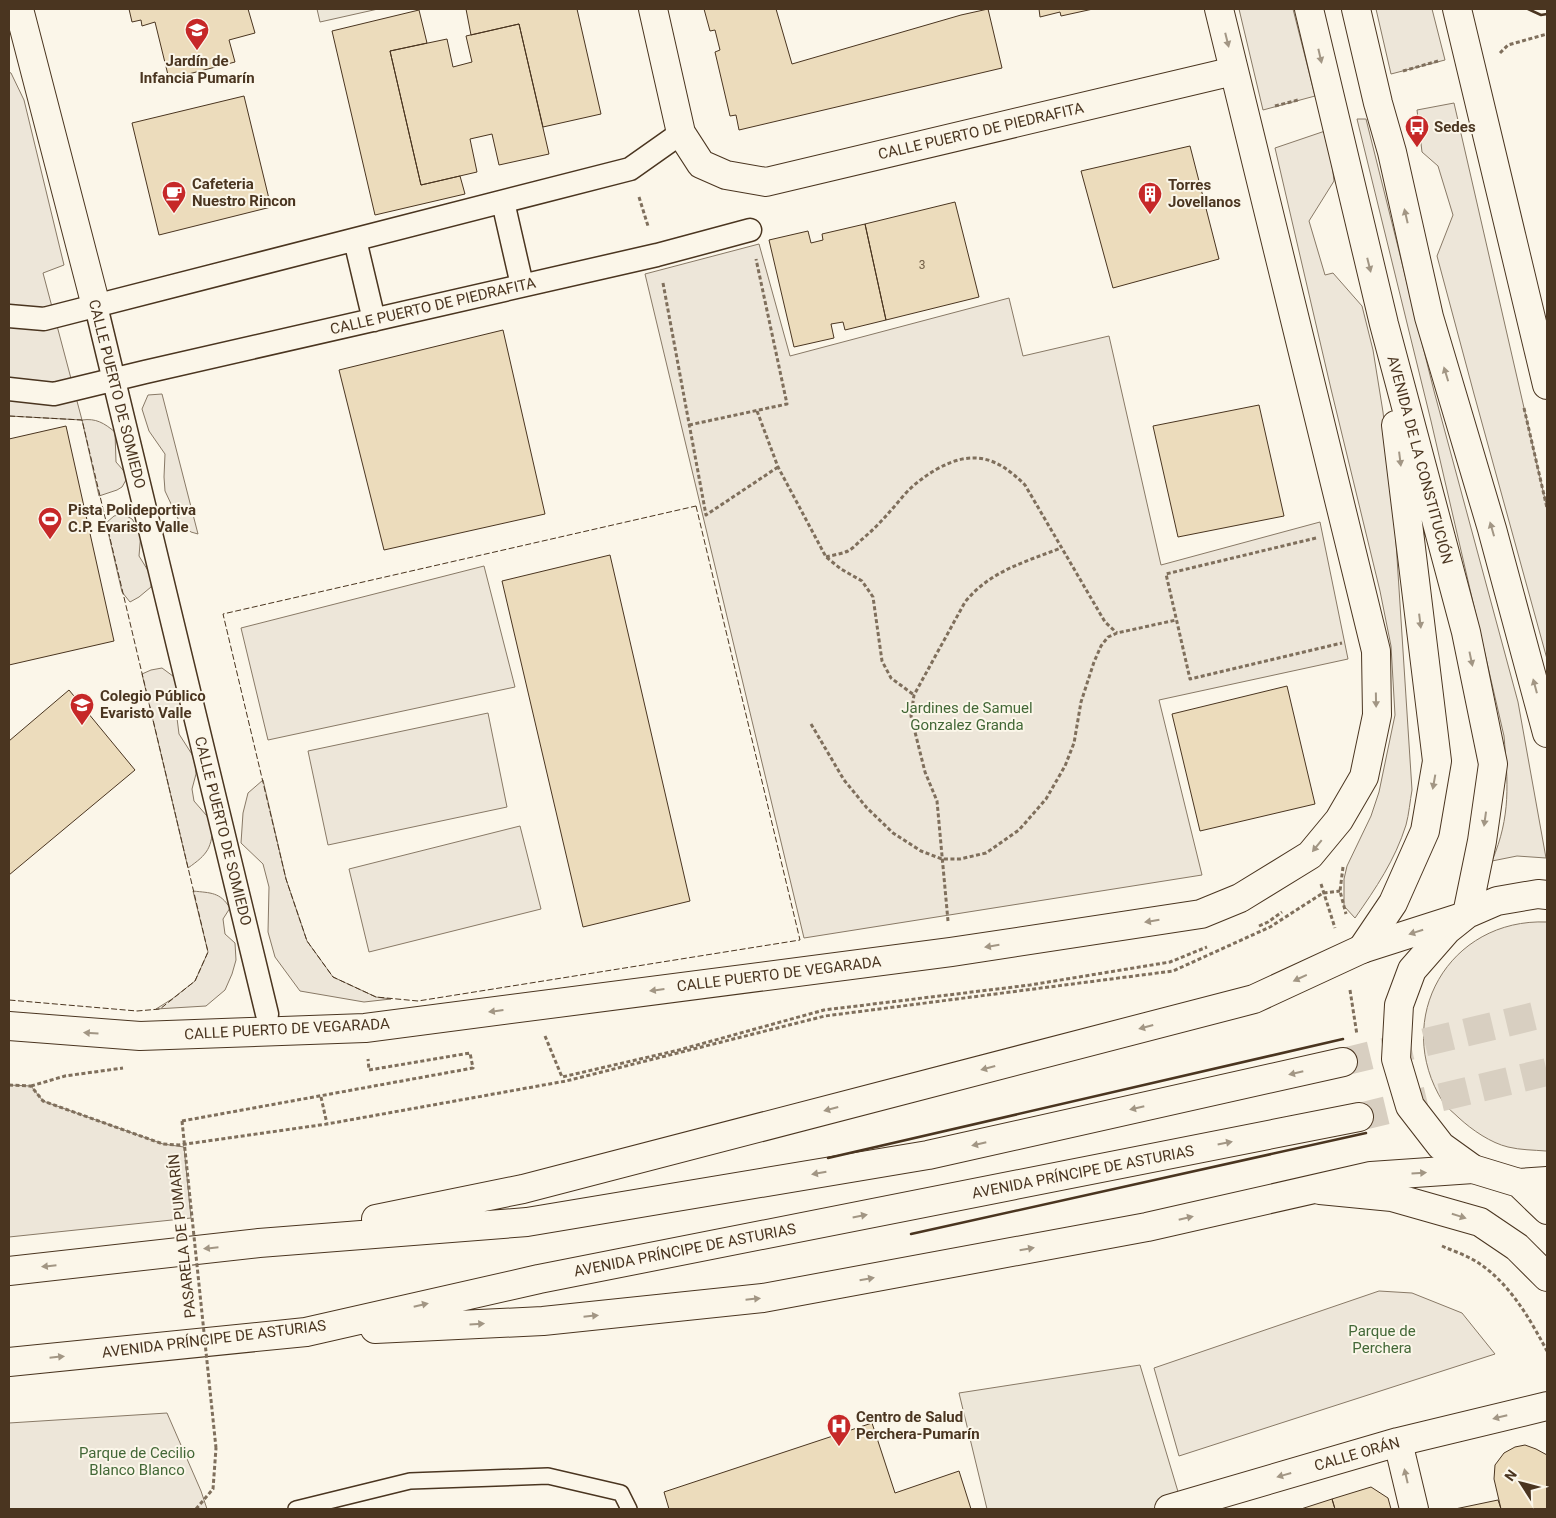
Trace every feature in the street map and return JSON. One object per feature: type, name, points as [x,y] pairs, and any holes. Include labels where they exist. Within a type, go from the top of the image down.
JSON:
[{"type":"main road","name":"CALLE PUERTO DE SOMIEDO","points":[[19,9],[96,306]]},
{"type":"main road","points":[[653,9],[681,133]]},
{"type":"main road","points":[[1219,9],[1375,643]]},
{"type":"main road","name":"AVENIDA DE LA CONSTITUCIÓN","points":[[1309,9],[1384,324],[1466,632],[1493,764],[1482,841],[1464,915]]},
{"type":"main road","points":[[1356,9],[1392,152],[1429,317],[1492,529],[1547,733]]},
{"type":"main road","points":[[1457,9],[1547,385]]},
{"type":"main road","name":"CALLE PUERTO DE PIEDRAFITA","points":[[681,133],[701,164],[726,175],[766,182],[1234,71]]},
{"type":"main road","points":[[1353,953],[1393,903],[1425,832],[1437,761],[1384,324]]},
{"type":"main road","name":"CALLE PUERTO DE VEGARADA","points":[[9,1026],[140,1036],[365,1028],[931,955],[1200,914],[1240,898],[1310,855],[1339,820],[1364,777],[1377,715],[1375,643]]},
{"type":"main road","points":[[259,1243],[523,1190],[1254,999],[1353,953],[1464,915],[1497,901],[1538,894],[1547,895]]},
{"type":"main road","points":[[1464,915],[1446,930],[1412,970],[1399,1004],[1396,1059],[1410,1106],[1441,1146],[1474,1169],[1519,1183],[1547,1181]]},
{"type":"main road","points":[[9,1270],[259,1243],[527,1222],[928,1155],[1343,1062]]},
{"type":"main road","name":"AVENIDA PRÍNCIPE DE ASTURIAS","points":[[9,1362],[306,1332],[539,1279],[1359,1117]]},
{"type":"main road","points":[[306,1332],[543,1321],[762,1298],[1147,1227],[1371,1176],[1474,1169]]},
{"type":"main road","points":[[1519,1183],[1547,1210]]},
{"type":"main road","points":[[1312,1189],[1392,1196],[1480,1222],[1517,1246],[1547,1277]]},
{"type":"main road","name":"CALLE ORÁN","points":[[1186,1507],[1398,1442],[1547,1406]]},
{"type":"main road","points":[[1398,1442],[1414,1509]]},
{"type":"street","points":[[9,316],[44,319],[630,169],[681,133]]},
{"type":"street","points":[[503,202],[522,286]]},
{"type":"street","name":"CALLE PUERTO DE PIEDRAFITA","points":[[9,389],[54,394],[114,378],[658,255],[750,230]]},
{"type":"street","points":[[355,240],[374,320]]},
{"type":"street","name":"CALLE PUERTO DE SOMIEDO","points":[[96,306],[267,1014]]},
{"type":"lane","points":[[296,1509],[410,1481],[548,1476],[621,1493],[629,1509]]},
{"type":"path","points":[[1508,45],[1547,34]]},
{"type":"path","points":[[1373,80],[1444,60]]},
{"type":"path","points":[[1272,108],[1328,92]]},
{"type":"path","points":[[630,169],[658,255],[706,515],[778,467]]},
{"type":"path","points":[[689,425],[787,404],[750,230]]},
{"type":"path","points":[[1523,402],[1547,508]]},
{"type":"path","points":[[758,410],[778,467],[826,557],[841,569],[862,581],[873,597],[882,660],[891,678],[914,695]]},
{"type":"path","points":[[826,557],[849,550],[867,536],[885,519],[906,493],[924,477],[946,464],[966,457],[983,459],[999,464],[1014,474],[1025,486],[1105,622],[1117,633]]},
{"type":"path","points":[[1321,537],[1166,574],[1190,679],[1375,643]]},
{"type":"path","points":[[948,923],[936,802],[925,772],[911,716],[914,695],[965,602],[974,590],[992,576],[1061,548]]},
{"type":"path","points":[[811,724],[844,780],[867,808],[893,833],[921,851],[942,859],[960,858],[986,852],[1019,830],[1046,799],[1066,766],[1074,743],[1081,702],[1101,646],[1108,637],[1117,633],[1176,620]]},
{"type":"path","points":[[1310,855],[1323,893],[1353,953],[1357,1035]]},
{"type":"path","points":[[9,1084],[31,1086],[43,1101],[163,1144],[179,1145],[327,1124],[566,1081],[825,1016],[1173,971],[1270,927],[1323,893],[1340,891]]},
{"type":"path","name":"PASARELA DE PUMARÍN","points":[[196,1509],[213,1489],[216,1448],[182,1121],[473,1068],[470,1053],[369,1070],[367,1056]]},
{"type":"path","points":[[321,1097],[327,1124]]},
{"type":"green space","points":[[1239,9],[1293,9],[1315,96],[1263,110]]},
{"type":"green space","points":[[1376,9],[1432,9],[1445,60],[1391,74]]},
{"type":"green space","points":[[9,72],[24,100],[64,265],[43,273],[82,420],[9,416]]},
{"type":"green space","points":[[1454,103],[1547,508],[1547,659],[1437,256],[1453,215],[1438,166],[1422,152],[1417,110]]},
{"type":"green space","points":[[1357,119],[1366,119],[1434,391],[1518,702],[1546,858],[1517,856],[1492,861],[1502,829],[1507,799],[1504,736],[1431,421]]},
{"type":"green space","points":[[1328,130],[1334,181],[1309,221],[1325,275],[1333,273],[1362,306],[1373,350],[1383,412],[1394,511],[1412,790],[1409,812],[1402,838],[1391,862],[1355,918],[1344,906],[1344,879],[1347,866],[1371,816],[1379,792],[1395,715],[1391,646],[1380,591],[1275,148]]},
{"type":"green space","name":"Jardines de Samuel Gonzalez Granda","points":[[759,244],[790,356],[1009,298],[1023,356],[1109,336],[1161,565],[1320,522],[1348,659],[1159,700],[1202,875],[804,938],[645,274]]},
{"type":"green space","points":[[162,394],[198,534],[191,532],[180,523],[165,491],[165,454],[149,431],[142,409],[148,395]]},
{"type":"green space","points":[[82,420],[100,422],[115,432],[116,462],[126,476],[122,487],[117,490],[99,496]]},
{"type":"green space","points":[[123,514],[132,519],[141,532],[139,556],[152,577],[151,587],[130,602],[122,592],[106,523],[114,516]]},
{"type":"green space","points":[[484,566],[515,687],[268,740],[241,628]]},
{"type":"green space","points":[[162,668],[181,682],[181,703],[177,718],[179,734],[195,759],[196,774],[192,789],[194,801],[213,823],[208,850],[188,868],[142,674]]},
{"type":"green space","points":[[488,713],[507,807],[328,845],[308,751]]},
{"type":"green space","points":[[263,780],[286,879],[307,941],[333,977],[376,997],[391,999],[364,1002],[300,991],[275,957],[268,932],[269,887],[263,864],[241,843],[243,813],[248,793]]},
{"type":"green space","points":[[520,826],[541,909],[369,952],[349,869]]},
{"type":"green space","points":[[193,891],[219,896],[230,908],[223,919],[225,934],[235,943],[236,960],[232,974],[225,990],[206,1006],[156,1009],[195,981],[208,952]]},
{"type":"green space","points":[[1547,922],[1546,1151],[1502,1145],[1488,1139],[1464,1123],[1443,1102],[1429,1070],[1424,1038],[1427,1008],[1439,979],[1457,955],[1482,937],[1512,925]]},
{"type":"green space","points":[[9,1085],[31,1086],[43,1101],[163,1144],[184,1147],[191,1218],[9,1237]]},
{"type":"green space","name":"Parque de Perchera","points":[[1379,1291],[1412,1293],[1462,1313],[1495,1354],[1179,1456],[1154,1368]]},
{"type":"green space","name":"Parque de Cecilio Blanco Blanco","points":[[167,1413],[207,1509],[9,1509],[9,1423]]},
{"type":"shaded area","points":[[317,9],[378,9],[320,22]]},
{"type":"shaded area","points":[[1140,1365],[1182,1505],[1169,1509],[987,1509],[959,1393]]},
{"type":"building","name":"Jardín de Infancia Pumarín","points":[[129,9],[248,9],[255,33],[229,40],[235,62],[169,79],[155,22],[142,26],[141,20],[132,22]]},
{"type":"building","points":[[466,9],[577,9],[601,114],[543,127],[519,24],[471,35]]},
{"type":"building","points":[[704,9],[776,9],[792,64],[961,15],[988,9],[1002,68],[739,130],[736,115],[730,116],[715,52],[720,50],[715,30],[710,31]]},
{"type":"building","points":[[1039,9],[1093,9],[1061,16],[1060,12],[1040,17]]},
{"type":"building","points":[[419,10],[427,43],[390,51],[421,185],[460,176],[465,194],[375,215],[332,31]]},
{"type":"building","points":[[519,24],[549,154],[499,165],[492,134],[470,139],[477,172],[421,185],[390,51],[447,39],[453,67],[472,62],[466,36]]},
{"type":"building","points":[[244,96],[271,207],[159,235],[132,123]]},
{"type":"building","name":"Torres Jovellanos","points":[[1190,146],[1219,259],[1113,288],[1081,171]]},
{"type":"building","points":[[955,202],[979,297],[886,320],[865,224]]},
{"type":"building","points":[[865,224],[886,320],[845,330],[843,322],[831,324],[834,338],[794,347],[769,240],[808,231],[811,243],[823,240],[822,234]]},
{"type":"building","points":[[503,330],[545,514],[384,550],[339,370]]},
{"type":"building","points":[[1259,405],[1284,516],[1178,537],[1153,426]]},
{"type":"building","name":"Pista Polideportiva C.P. Evaristo Valle","points":[[66,426],[114,641],[9,665],[9,439]]},
{"type":"building","points":[[610,555],[690,901],[583,927],[502,581]]},
{"type":"building","points":[[1287,686],[1315,804],[1200,831],[1172,714]]},
{"type":"building","points":[[69,690],[135,770],[9,875],[9,741]]},
{"type":"building","name":"Centro de Salud Perchera-Pumarín","points":[[872,1423],[895,1493],[959,1471],[971,1509],[669,1509],[664,1492]]},
{"type":"building","points":[[1525,1445],[1547,1455],[1547,1509],[1501,1509],[1494,1479],[1495,1465],[1504,1453],[1515,1447]]},
{"type":"building","points":[[1371,1487],[1388,1498],[1391,1509],[1335,1509],[1332,1499]]},
{"type":"building","points":[[1332,1499],[1335,1509],[1301,1509]]},
{"type":"building","points":[[1498,1500],[1501,1509],[1455,1509]]},
{"type":"tunnel","points":[[1343,1062],[1547,1013]]},
{"type":"tunnel","points":[[1359,1117],[1547,1072]]},
{"type":"fence","points":[[9,416],[82,420],[208,952],[195,981],[160,1009],[137,1011],[9,1000]]},
{"type":"fence","points":[[696,506],[800,940],[418,1001],[376,997],[333,977],[307,941],[286,879],[223,614],[696,506]]},
{"type":"wall","points":[[1528,9],[1541,15],[1547,14]]},
{"type":"wall","points":[[828,1158],[1343,1039]]},
{"type":"wall","points":[[911,1234],[1366,1133]]},
{"type":"place","name":"Jardín de Infancia Pumarín","points":[[197,51]]},
{"type":"place","name":"Sedes","points":[[1417,148]]},
{"type":"place","name":"Cafeteria Nuestro Rincon","points":[[174,214]]},
{"type":"place","name":"Torres Jovellanos","points":[[1150,215]]},
{"type":"place","name":"Pista Polideportiva C.P. Evaristo Valle","points":[[50,540]]},
{"type":"place","name":"Colegio Público Evaristo Valle","points":[[82,726]]},
{"type":"place","name":"Centro de Salud Perchera-Pumarín","points":[[839,1447]]}]
